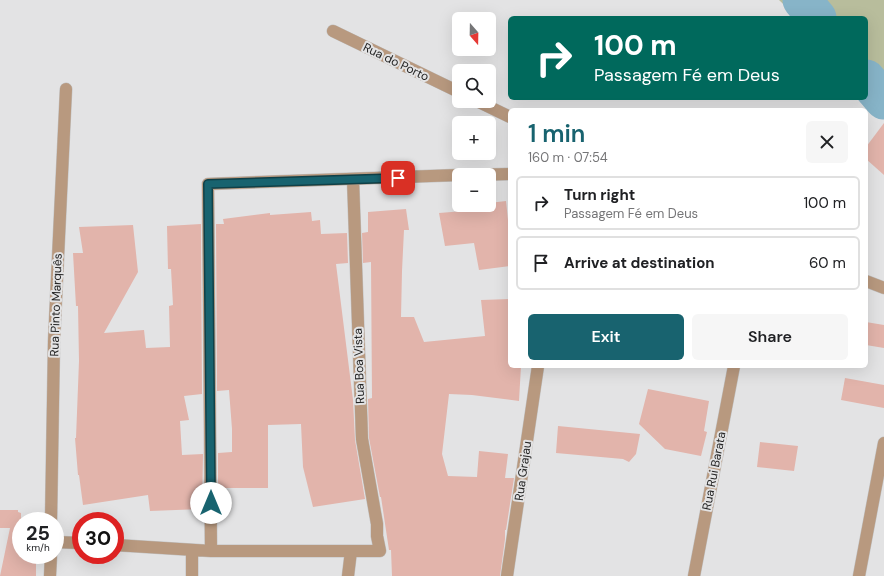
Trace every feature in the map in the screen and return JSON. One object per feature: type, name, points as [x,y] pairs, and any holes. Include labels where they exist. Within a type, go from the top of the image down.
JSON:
[{"type":"street","name":"Rua do Porto","points":[[333,31],[452,89]]},
{"type":"street","name":"Rua Pinto Marquês","points":[[51,512],[54,342],[66,89]]},
{"type":"street","points":[[491,108],[508,116]]},
{"type":"street","points":[[496,174],[508,174]]},
{"type":"street","points":[[211,550],[208,184],[452,175]]},
{"type":"street","name":"Rua Boa Vista","points":[[352,551],[380,551],[377,536],[377,524],[362,439],[353,179]]},
{"type":"street","points":[[868,282],[884,288]]},
{"type":"street","name":"Rua Grajau","points":[[507,576],[538,368]]},
{"type":"street","name":"Rua Rui Barata","points":[[694,576],[734,368]]},
{"type":"street","points":[[858,576],[884,443]]},
{"type":"street","points":[[124,546],[192,550],[352,551],[348,576]]},
{"type":"street","points":[[192,550],[192,576]]},
{"type":"street","points":[[50,576],[51,564]]},
{"type":"green space","points":[[779,0],[884,0],[884,101],[868,87],[868,16],[796,16]]},
{"type":"building","points":[[884,123],[884,175],[868,161],[868,144]]},
{"type":"building","points":[[506,201],[508,220],[508,266],[479,270],[474,243],[445,246],[439,213],[496,212],[496,202]]},
{"type":"building","points":[[406,209],[409,230],[404,230],[401,317],[414,317],[424,342],[485,336],[481,300],[508,299],[508,368],[521,368],[519,401],[472,395],[449,394],[442,454],[448,476],[477,477],[479,451],[508,454],[505,478],[514,478],[505,530],[500,576],[392,576],[391,550],[389,550],[381,497],[369,438],[368,399],[372,398],[371,262],[363,263],[362,233],[368,232],[368,212]]},
{"type":"building","points":[[311,212],[312,221],[320,220],[321,234],[347,233],[348,263],[336,264],[353,400],[355,440],[365,499],[313,507],[303,467],[301,424],[268,425],[268,488],[218,488],[218,453],[232,452],[232,429],[229,390],[217,391],[216,224],[224,224],[223,219],[270,213],[270,215]]},
{"type":"building","points":[[201,224],[202,394],[184,396],[189,420],[180,421],[182,455],[203,454],[202,509],[150,511],[148,495],[83,505],[78,475],[75,438],[79,361],[78,306],[76,306],[73,253],[83,253],[79,227],[133,225],[138,272],[104,333],[144,330],[146,348],[170,347],[169,306],[173,305],[171,269],[168,269],[167,226]]},
{"type":"building","points":[[868,322],[884,325],[884,348],[868,345]]},
{"type":"building","points":[[845,378],[884,385],[884,408],[841,400]]},
{"type":"building","points":[[648,389],[709,401],[704,431],[707,432],[701,456],[665,449],[639,424]]},
{"type":"building","points":[[558,426],[640,434],[636,454],[629,462],[623,459],[556,453]]},
{"type":"building","points":[[760,442],[798,446],[794,471],[757,467]]},
{"type":"building","points":[[0,510],[18,510],[18,512],[12,512],[12,564],[36,564],[36,576],[0,576],[10,528],[0,528]]},
{"type":"waterway","points":[[802,0],[815,16]]},
{"type":"waterway","points":[[868,81],[884,100]]},
{"type":"route","points":[[211,503],[208,184],[398,178]]}]
